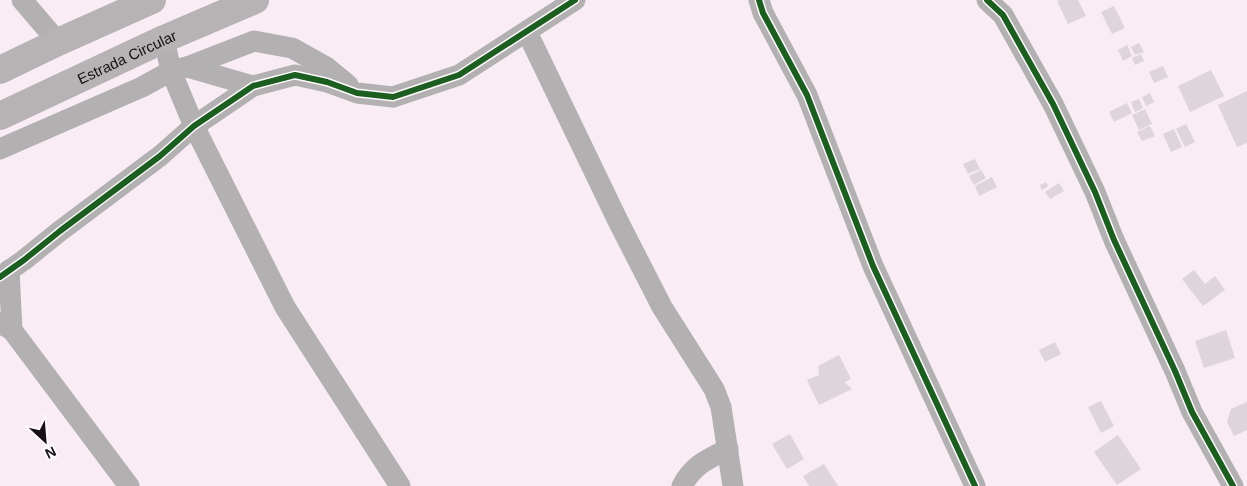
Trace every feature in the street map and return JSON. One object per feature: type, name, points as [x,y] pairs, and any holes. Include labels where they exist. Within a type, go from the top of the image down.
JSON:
[{"type":"main road","points":[[0,70],[150,0]]},
{"type":"main road","name":"Estrada Circular","points":[[0,116],[164,39],[255,0]]},
{"type":"street","points":[[22,0],[58,42]]},
{"type":"street","points":[[129,486],[6,327],[5,274],[160,156],[194,126],[253,86],[295,75],[327,82],[357,93],[393,97],[459,75],[575,0]]},
{"type":"street","points":[[759,0],[763,13],[807,95],[873,266],[974,486]]},
{"type":"street","points":[[986,0],[1003,15],[1053,104],[1095,192],[1114,240],[1192,412],[1233,486]]},
{"type":"street","points":[[527,32],[662,306],[714,389],[721,406],[733,486]]},
{"type":"street","points":[[164,39],[179,69],[194,126],[286,307],[400,486]]},
{"type":"street","points":[[0,149],[179,69],[254,41],[292,48],[326,67],[357,93]]},
{"type":"street","points":[[179,69],[253,86]]},
{"type":"street","points":[[682,486],[688,475],[700,463],[728,449]]},
{"type":"building","points":[[1078,0],[1086,16],[1068,24],[1057,1]]},
{"type":"building","points":[[1114,6],[1125,28],[1112,34],[1101,12]]},
{"type":"building","points":[[1139,43],[1144,52],[1135,55],[1131,47]]},
{"type":"building","points":[[1127,45],[1132,56],[1123,61],[1118,50]]},
{"type":"building","points":[[1141,54],[1144,61],[1135,65],[1132,58]]},
{"type":"building","points":[[1163,66],[1168,77],[1154,83],[1149,72]]},
{"type":"building","points":[[1211,70],[1224,96],[1190,112],[1178,86]]},
{"type":"building","points":[[1247,91],[1247,143],[1237,147],[1218,105]]},
{"type":"building","points":[[1150,93],[1154,102],[1146,106],[1142,97]]},
{"type":"building","points":[[1139,99],[1143,108],[1135,112],[1131,102]]},
{"type":"building","points":[[1127,103],[1132,113],[1114,122],[1109,112]]},
{"type":"building","points":[[1145,109],[1152,124],[1139,130],[1132,115]]},
{"type":"building","points":[[1186,124],[1195,142],[1185,147],[1176,129]]},
{"type":"building","points":[[1150,126],[1155,136],[1142,141],[1137,132]]},
{"type":"building","points":[[1174,129],[1182,147],[1171,152],[1163,134]]},
{"type":"building","points":[[975,159],[980,169],[968,174],[963,164]]},
{"type":"building","points":[[981,170],[986,178],[974,185],[969,176]]},
{"type":"building","points":[[992,177],[997,187],[979,196],[975,186]]},
{"type":"building","points":[[1046,182],[1048,186],[1042,190],[1040,185]]},
{"type":"building","points":[[1059,183],[1064,191],[1050,199],[1045,192]]},
{"type":"building","points":[[1194,270],[1205,284],[1215,276],[1225,290],[1203,306],[1182,279]]},
{"type":"building","points":[[1226,330],[1235,358],[1204,368],[1195,341]]},
{"type":"building","points":[[1055,342],[1061,354],[1045,362],[1039,350]]},
{"type":"building","points":[[839,355],[851,379],[845,382],[852,389],[819,405],[807,380],[819,375],[818,366]]},
{"type":"building","points":[[1101,401],[1114,426],[1101,433],[1088,407]]},
{"type":"building","points":[[1247,402],[1247,430],[1234,436],[1227,422],[1231,409]]},
{"type":"building","points":[[790,434],[804,459],[787,469],[772,444]]},
{"type":"building","points":[[1118,435],[1141,469],[1117,485],[1094,452]]},
{"type":"building","points":[[824,464],[838,486],[809,486],[803,476]]},
{"type":"cycle path","points":[[0,277],[160,156],[194,126],[253,86],[295,75],[327,82],[357,93],[393,97],[459,75],[575,0]]},
{"type":"cycle path","points":[[759,0],[763,13],[807,95],[873,266],[975,486]]},
{"type":"cycle path","points":[[987,0],[1003,15],[1053,104],[1095,192],[1114,240],[1192,412],[1233,486]]}]
